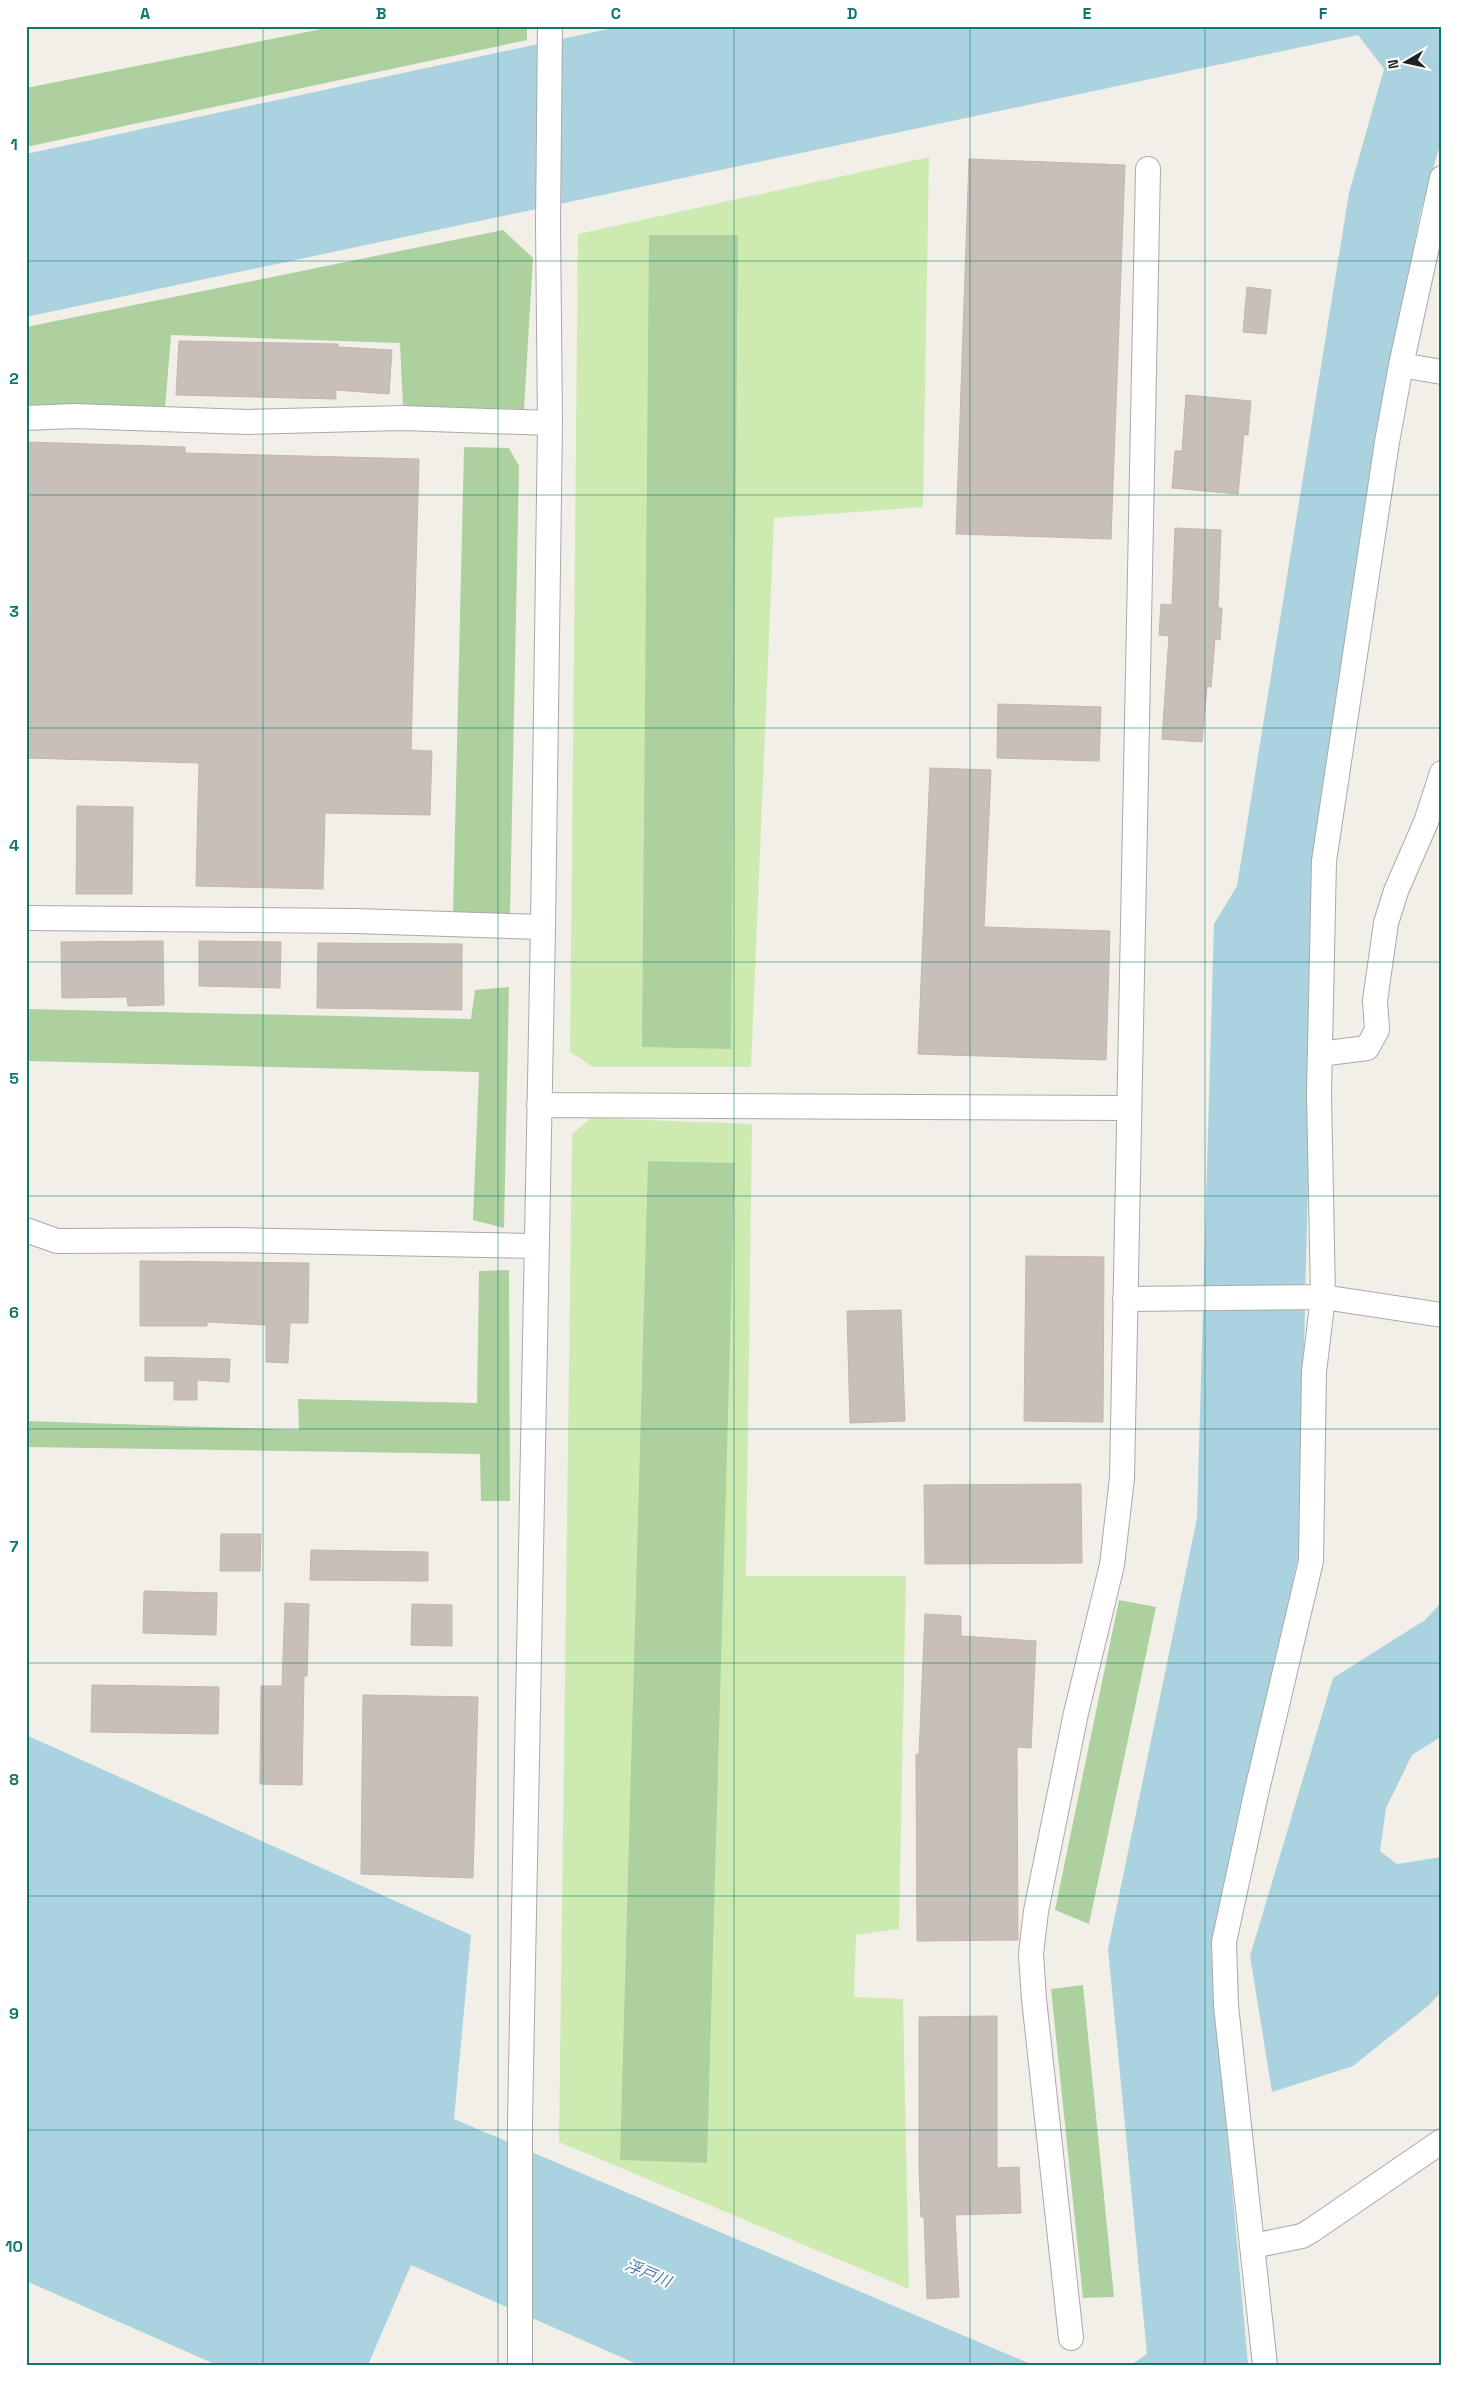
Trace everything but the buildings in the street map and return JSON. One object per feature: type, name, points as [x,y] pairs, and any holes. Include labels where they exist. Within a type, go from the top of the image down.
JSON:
[{"type":"street","points":[[520,2365],[520,2121],[543,927],[550,423],[548,224],[550,26]]},
{"type":"street","points":[[1071,2338],[1034,1999],[1032,1954],[1036,1911],[1076,1713],[1112,1564],[1122,1478],[1148,169]]},
{"type":"street","points":[[1265,2365],[1226,2006],[1224,1942],[1256,1794],[1311,1561],[1314,1372],[1323,1297],[1320,1054],[1324,861],[1401,365],[1437,217],[1442,178]]},
{"type":"street","points":[[1401,365],[1442,372]]},
{"type":"street","points":[[26,418],[74,416],[248,422],[402,418],[550,423]]},
{"type":"street","points":[[1320,1054],[1367,1048],[1376,1030],[1375,1001],[1386,923],[1396,891],[1426,822],[1442,773]]},
{"type":"street","points":[[26,918],[355,921],[543,927]]},
{"type":"street","points":[[539,1104],[1128,1108]]},
{"type":"street","points":[[26,1230],[57,1241],[233,1240],[536,1246]]},
{"type":"street","points":[[1125,1300],[1323,1297],[1442,1315]]},
{"type":"street","points":[[1253,2246],[1302,2236],[1442,2141]]},
{"type":"green space","points":[[337,26],[527,26],[527,40],[26,147],[26,88]]},
{"type":"green space","points":[[929,157],[923,507],[774,518],[751,1067],[593,1067],[570,1052],[578,234]]},
{"type":"green space","points":[[503,230],[533,258],[524,409],[403,407],[400,343],[171,335],[165,409],[26,408],[26,327]]},
{"type":"green space","points":[[649,235],[738,235],[731,1049],[642,1047]]},
{"type":"green space","points":[[464,447],[509,448],[519,466],[510,914],[453,914]]},
{"type":"green space","points":[[509,987],[504,1228],[473,1220],[479,1072],[26,1061],[26,1009],[471,1019],[475,990]]},
{"type":"green space","points":[[591,1118],[752,1124],[746,1576],[906,1576],[899,1929],[856,1935],[854,1997],[903,1999],[909,2289],[559,2142],[572,1134]]},
{"type":"green space","points":[[648,1161],[735,1163],[707,2163],[620,2160]]},
{"type":"green space","points":[[509,1270],[510,1501],[481,1501],[480,1454],[26,1447],[26,1421],[299,1430],[298,1399],[477,1403],[479,1271]]},
{"type":"green space","points":[[1119,1600],[1156,1607],[1089,1924],[1055,1910]]},
{"type":"green space","points":[[1083,1985],[1114,2297],[1083,2298],[1051,1989]]},
{"type":"water","points":[[622,26],[1442,26],[1442,138],[1420,214],[1365,509],[1316,848],[1299,1554],[1211,1950],[1248,2365],[1131,2365],[1147,2354],[1108,1949],[1197,1518],[1214,924],[1237,886],[1349,193],[1384,69],[1358,35],[26,317],[26,154]]},
{"type":"water","points":[[1442,1602],[1442,1736],[1412,1755],[1386,1808],[1380,1851],[1397,1864],[1442,1857],[1442,1991],[1428,2006],[1353,2066],[1272,2092],[1250,1956],[1333,1678],[1425,1620]]},
{"type":"water","name":"浮戸川","points":[[26,1735],[471,1935],[454,2119],[1033,2365],[639,2365],[411,2265],[368,2365],[217,2365],[26,2281]]}]
